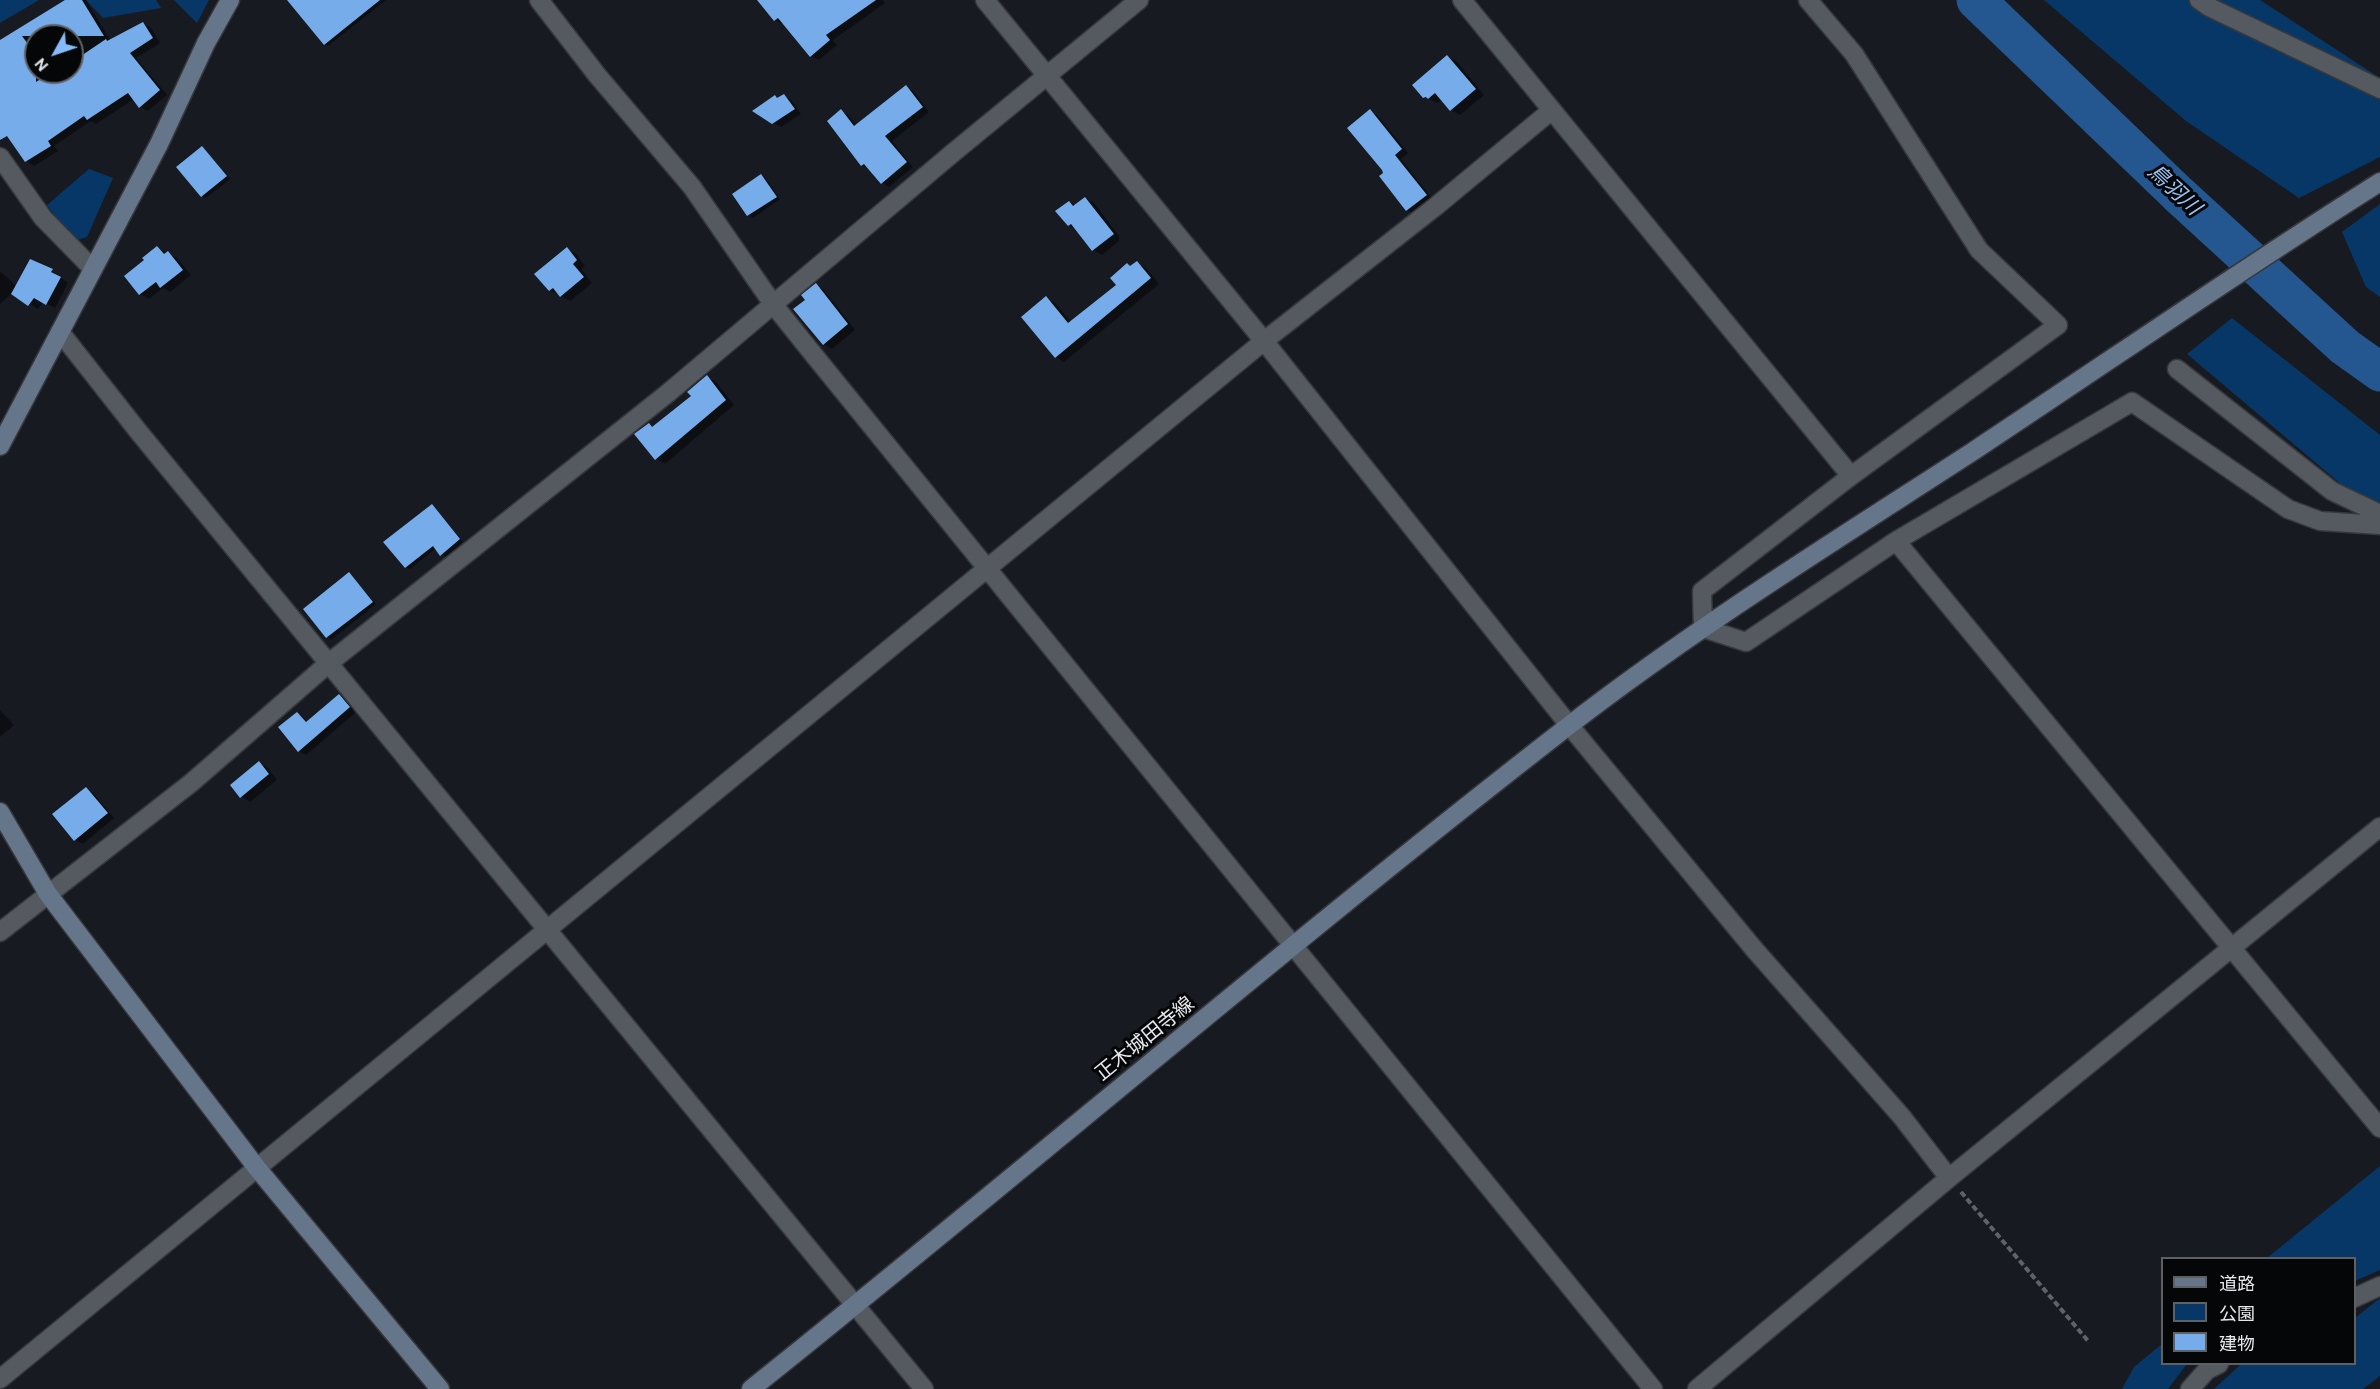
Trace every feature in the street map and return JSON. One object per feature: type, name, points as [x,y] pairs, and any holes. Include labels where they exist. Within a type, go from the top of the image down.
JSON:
[{"type":"street","points":[[0,446],[159,144],[206,43],[230,0]]},
{"type":"street","points":[[539,0],[597,75],[692,187],[773,304],[1653,1389]]},
{"type":"street","points":[[985,0],[1264,341],[1569,726],[1754,949],[1902,1117],[1949,1178]]},
{"type":"street","points":[[0,932],[191,783],[329,663],[668,393],[1139,0]]},
{"type":"street","points":[[1462,0],[1851,476]]},
{"type":"street","points":[[1808,0],[1854,54],[1978,250],[2058,325],[1851,476],[1702,591],[1703,628],[1746,642],[1896,542],[2132,402],[2288,509],[2320,521],[2380,525]]},
{"type":"street","points":[[2199,0],[2209,7],[2380,89]]},
{"type":"street","points":[[0,1379],[1264,341],[1435,207],[1552,110]]},
{"type":"street","points":[[0,157],[43,218],[92,268]]},
{"type":"street","name":"正木城田寺線","points":[[751,1389],[1294,946],[1569,726],[1703,628],[2160,328],[2273,249],[2380,182]]},
{"type":"street","points":[[60,332],[924,1389]]},
{"type":"street","points":[[2177,369],[2332,491],[2380,514]]},
{"type":"street","points":[[1896,542],[2380,1128]]},
{"type":"street","points":[[0,812],[48,894],[257,1168],[440,1389]]},
{"type":"street","points":[[1697,1389],[1949,1178],[2380,827]]},
{"type":"street","points":[[2356,1298],[2380,1286]]},
{"type":"street","points":[[2190,1389],[2207,1370],[2217,1365]]},
{"type":"path","points":[[1949,1178],[2089,1342]]},
{"type":"green space","points":[[0,0],[39,0],[0,23]]},
{"type":"green space","points":[[86,0],[156,0],[161,8],[103,18]]},
{"type":"green space","points":[[174,0],[209,0],[197,23]]},
{"type":"green space","points":[[2044,0],[2260,0],[2380,78],[2380,157],[2299,198],[2186,121]]},
{"type":"green space","points":[[89,169],[113,178],[87,237],[74,241],[47,205]]},
{"type":"green space","points":[[2380,204],[2380,297],[2366,287],[2342,232]]},
{"type":"green space","points":[[2232,318],[2380,435],[2380,517],[2187,354]]},
{"type":"green space","points":[[2380,1166],[2380,1270],[2356,1281],[2356,1257],[2268,1257]]},
{"type":"green space","points":[[2380,1298],[2380,1376],[2363,1389],[2214,1389],[2240,1365],[2356,1365],[2356,1317]]},
{"type":"green space","points":[[2161,1345],[2161,1365],[2186,1365],[2168,1389],[2122,1389],[2134,1367]]},
{"type":"building","points":[[65,0],[82,0],[104,36],[84,36],[84,24],[26,24]]},
{"type":"building","points":[[287,0],[380,0],[324,45]]},
{"type":"building","points":[[757,0],[876,0],[826,35],[830,40],[810,57],[778,18],[774,21]]},
{"type":"building","points":[[143,22],[153,38],[130,53],[160,90],[139,108],[128,93],[87,120],[84,116],[48,141],[51,146],[25,162],[7,136],[0,140],[0,40],[24,25],[24,36],[22,36],[24,39],[24,84],[84,84],[84,54],[106,39],[107,41]]},
{"type":"building","points":[[1447,55],[1476,89],[1450,111],[1435,93],[1428,99],[1423,98],[1412,85]]},
{"type":"building","points":[[906,85],[923,107],[885,136],[907,162],[881,184],[864,164],[861,166],[827,121],[841,109],[854,126]]},
{"type":"building","points":[[784,94],[795,109],[772,124],[752,111],[775,95],[777,98]]},
{"type":"building","points":[[1370,109],[1402,149],[1395,155],[1427,195],[1406,211],[1379,176],[1383,173],[1382,170],[1347,128]]},
{"type":"building","points":[[202,146],[227,176],[201,197],[176,167]]},
{"type":"building","points":[[761,174],[777,197],[747,216],[732,194]]},
{"type":"building","points":[[1085,197],[1114,234],[1092,251],[1071,224],[1068,226],[1055,211],[1069,201],[1073,206]]},
{"type":"building","points":[[157,246],[164,254],[168,251],[183,270],[160,288],[156,282],[139,295],[124,276]]},
{"type":"building","points":[[567,247],[577,260],[573,264],[584,277],[560,297],[553,288],[549,291],[534,274]]},
{"type":"building","points":[[30,259],[53,269],[51,272],[61,277],[46,305],[34,298],[28,306],[11,294]]},
{"type":"building","points":[[1137,261],[1151,278],[1055,358],[1021,317],[1046,296],[1068,323],[1116,285],[1110,278],[1127,263],[1130,266]]},
{"type":"building","points":[[816,283],[848,324],[823,345],[793,309],[805,300],[801,295]]},
{"type":"building","points":[[707,375],[726,400],[655,460],[634,434],[649,423],[652,427],[691,396],[687,392]]},
{"type":"building","points":[[432,504],[460,539],[440,556],[433,546],[405,568],[383,542]]},
{"type":"building","points":[[349,572],[373,602],[326,638],[303,609]]},
{"type":"building","points":[[339,694],[350,707],[298,752],[278,727],[297,712],[306,722]]},
{"type":"building","points":[[259,761],[269,774],[240,798],[230,785]]},
{"type":"building","points":[[86,787],[108,813],[74,841],[52,814]]},
{"type":"waterway","name":"鳥羽川","points":[[1976,0],[2178,194],[2345,347],[2380,372]]}]
